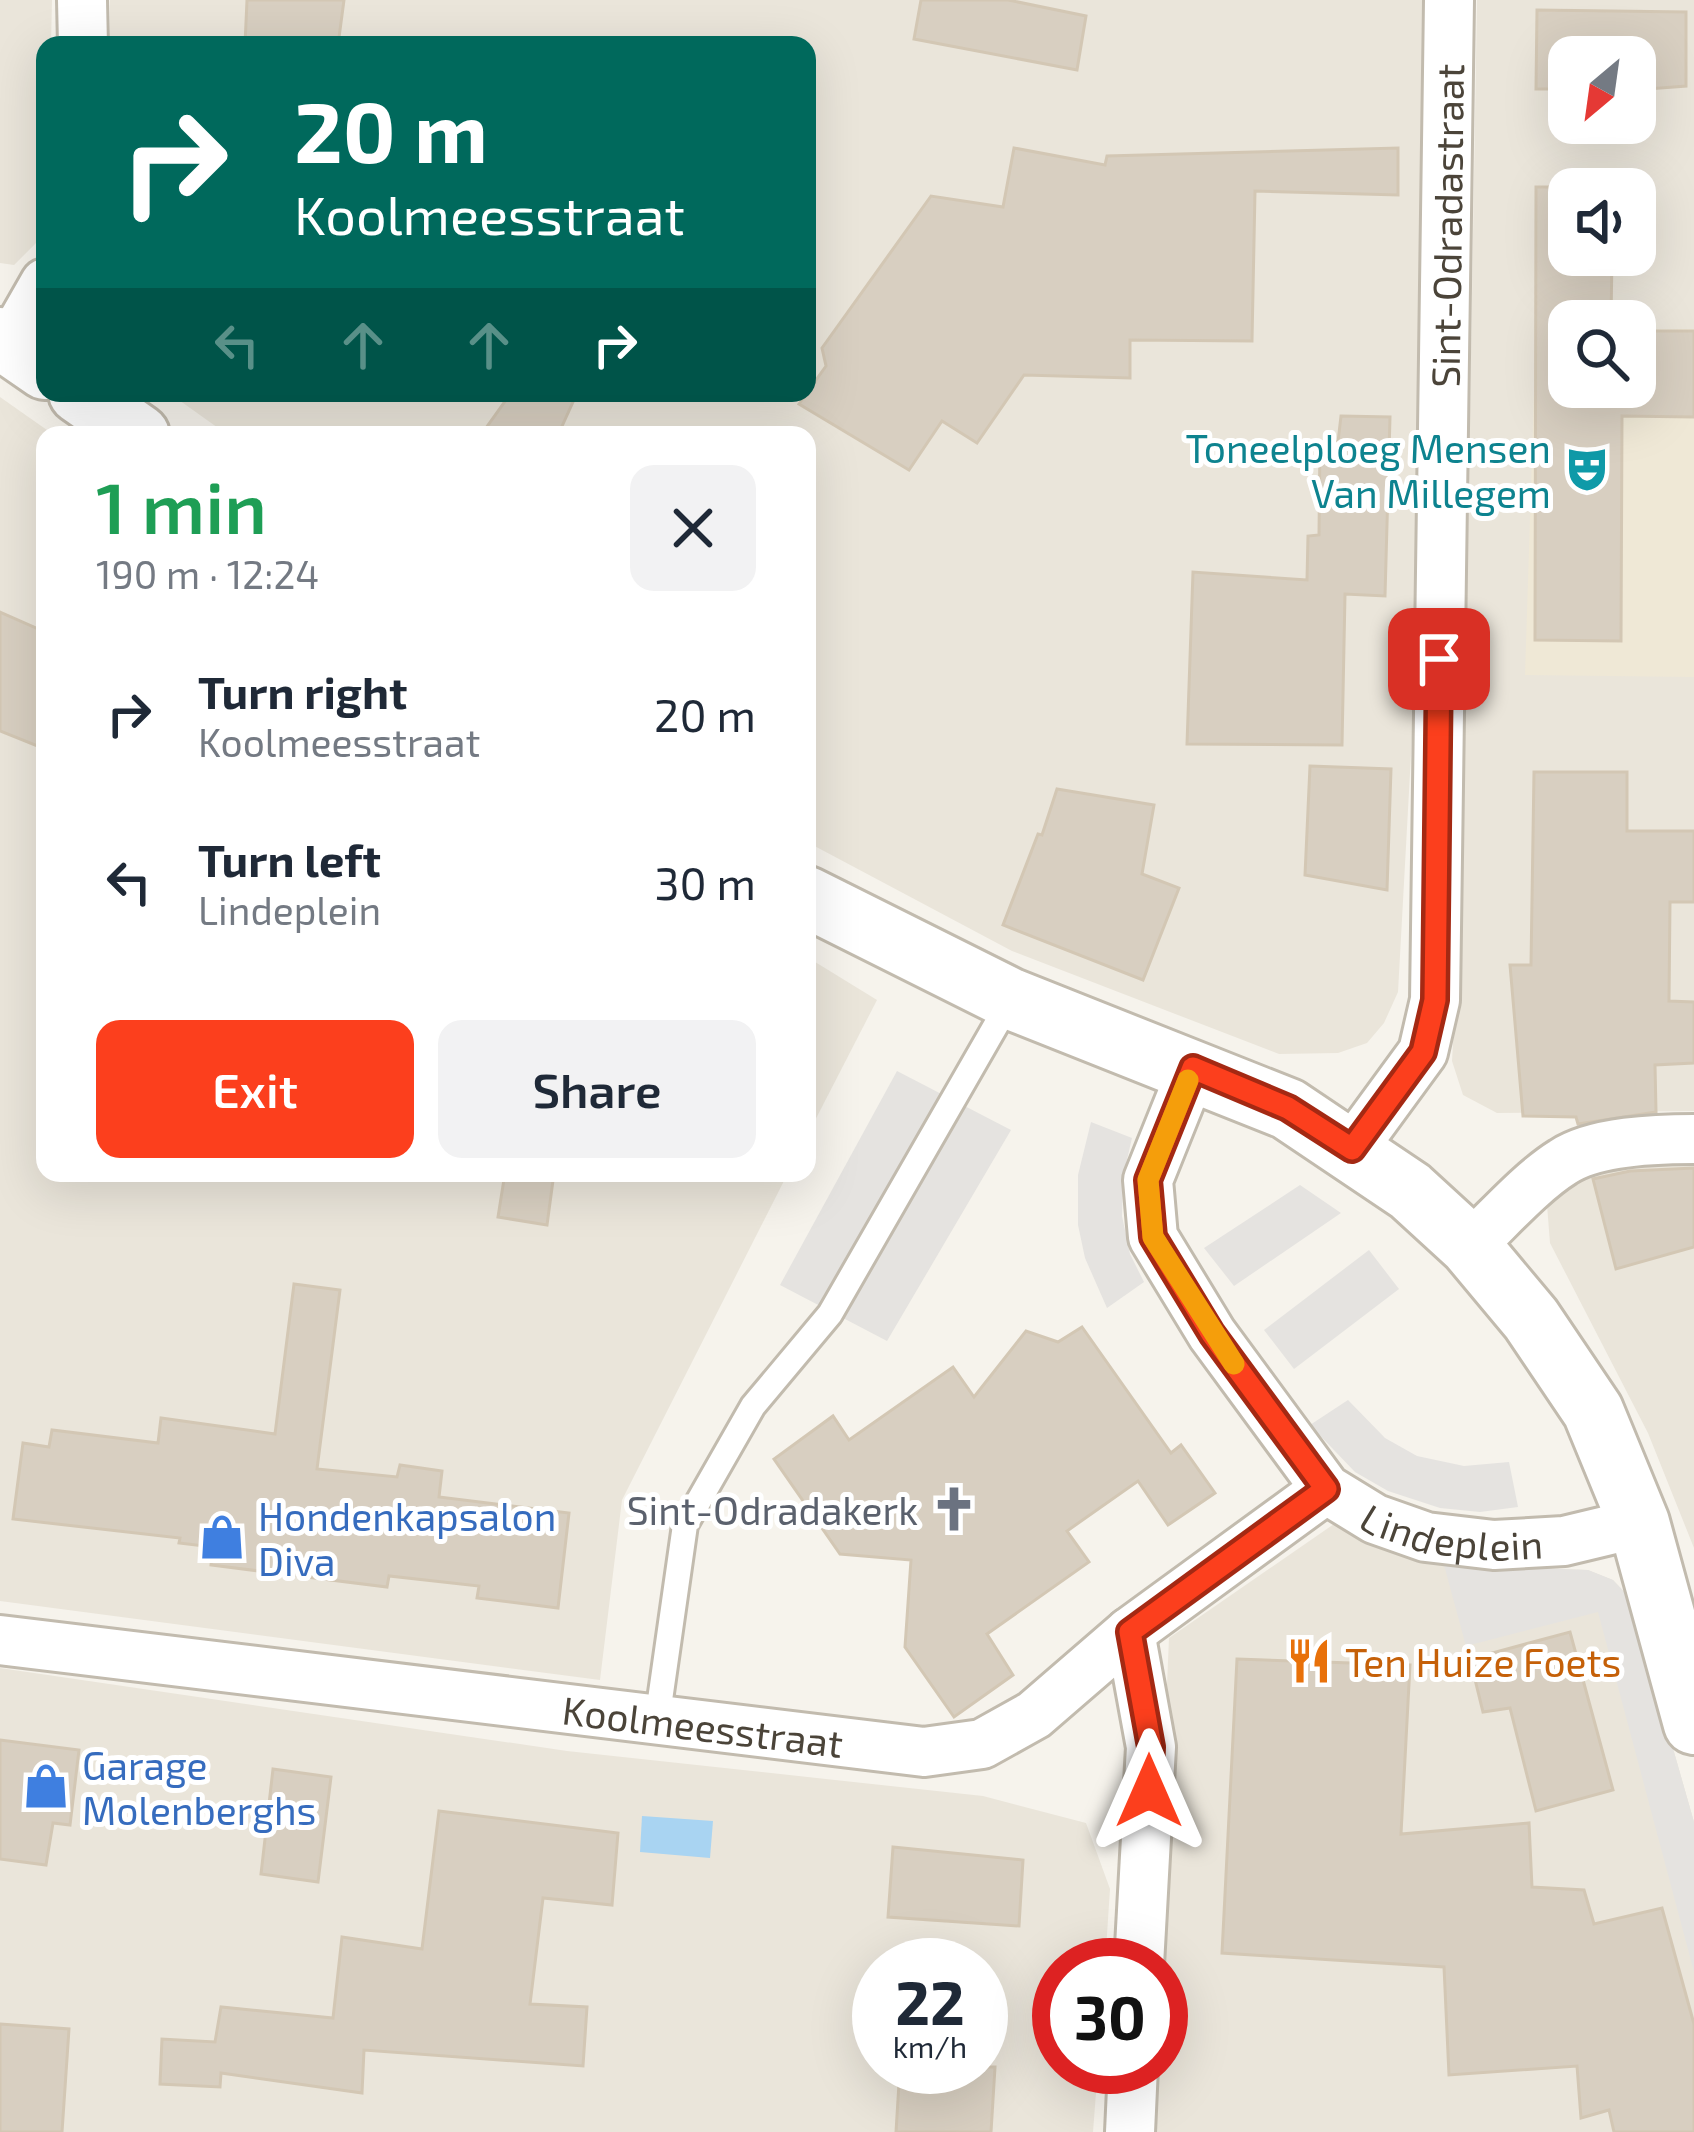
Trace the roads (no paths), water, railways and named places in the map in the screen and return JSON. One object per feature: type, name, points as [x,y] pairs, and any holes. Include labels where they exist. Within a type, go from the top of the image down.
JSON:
[{"type":"street","points":[[82,0],[82,36]]},
{"type":"street","name":"Sint-Odradastraat","points":[[1352,1149],[1423,1052],[1435,1000],[1449,0]]},
{"type":"street","points":[[18,350],[36,306]]},
{"type":"street","points":[[93,402],[126,426]]},
{"type":"street","points":[[816,902],[1011,999],[1288,1108],[1410,1191],[1470,1246],[1531,1319],[1593,1411],[1639,1523],[1694,1724]]},
{"type":"street","name":"Lindeplein","points":[[1193,1068],[1148,1180],[1153,1237],[1212,1334],[1326,1489],[1376,1520],[1426,1537],[1493,1545],[1564,1541],[1639,1523]]},
{"type":"street","points":[[1470,1246],[1562,1162],[1651,1139],[1694,1139]]},
{"type":"street","name":"Koolmeesstraat","points":[[0,1640],[924,1752],[982,1744],[1034,1714],[1130,1632],[1326,1489]]},
{"type":"street","points":[[1130,1632],[1151,1747],[1140,1938]]},
{"type":"street","points":[[1130,2132],[1132,2094]]},
{"type":"lane","points":[[657,1721],[685,1526],[753,1406],[830,1314],[1011,999]]},
{"type":"water","points":[[642,1816],[713,1821],[710,1858],[640,1852]]},
{"type":"place","name":"Toneelploeg Mensen Van Millegem","points":[[1587,469]]},
{"type":"place","name":"Sint-Odradakerk","points":[[954,1509]]},
{"type":"place","name":"Hondenkapsalon Diva","points":[[222,1537]]},
{"type":"place","name":"Ten Huize Foets","points":[[1309,1661]]},
{"type":"place","name":"Garage Molenberghs","points":[[46,1786]]}]
